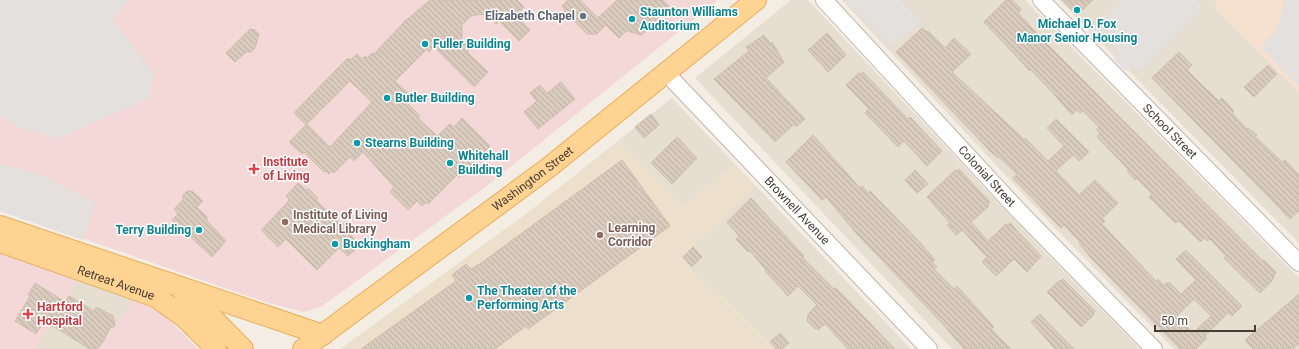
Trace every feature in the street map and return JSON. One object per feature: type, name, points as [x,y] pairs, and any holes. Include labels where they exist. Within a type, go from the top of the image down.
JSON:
[{"type":"main road","name":"Washington Street","points":[[303,349],[548,168],[756,0]]},
{"type":"main road","name":"Retreat Avenue","points":[[0,226],[322,335]]},
{"type":"main road","name":"Retreat Avenue","points":[[0,242],[156,297],[184,317],[216,349]]},
{"type":"main road","name":"Retreat Avenue","points":[[164,281],[197,302],[243,349]]},
{"type":"street","name":"Colonial Street","points":[[824,0],[1019,211],[1154,349]]},
{"type":"street","name":"School Street","points":[[1041,0],[1299,263]]},
{"type":"street","name":"Brownell Avenue","points":[[666,73],[929,349]]},
{"type":"shaded area","name":"Institute of Living","points":[[0,0],[718,0],[484,188],[321,307],[303,312],[259,300],[0,209]]},
{"type":"shaded area","points":[[0,0],[128,0],[113,19],[154,74],[149,98],[59,138],[15,126],[0,115]]},
{"type":"shaded area","points":[[791,0],[808,0],[1037,244],[1140,349],[952,349],[695,78]]},
{"type":"shaded area","points":[[842,0],[1025,0],[1299,278],[1299,349],[1174,349],[1051,224]]},
{"type":"shaded area","points":[[846,0],[901,0],[921,23],[891,45]]},
{"type":"shaded area","points":[[1059,0],[1217,0],[1215,8],[1299,92],[1299,243]]},
{"type":"shaded area","points":[[1122,0],[1196,0],[1202,8],[1140,71],[1133,65],[1126,71],[1114,59],[1119,54],[1119,51],[1107,39],[1104,39],[1099,44],[1088,34]]},
{"type":"shaded area","points":[[1217,0],[1299,0],[1299,92],[1215,8]]},
{"type":"shaded area","points":[[1284,0],[1299,0],[1299,87],[1261,47],[1278,28]]},
{"type":"shaded area","points":[[672,98],[735,164],[683,206],[619,140]]},
{"type":"shaded area","name":"Learning Corridor","points":[[619,140],[683,206],[735,164],[756,186],[681,257],[691,271],[725,299],[775,349],[340,349],[526,214]]},
{"type":"shaded area","points":[[0,164],[41,175],[96,203],[83,240],[0,211]]},
{"type":"shaded area","points":[[756,186],[911,349],[775,349],[725,299],[691,271],[681,257]]},
{"type":"shaded area","name":"Hartford Hospital","points":[[0,253],[77,280],[35,349],[0,349]]},
{"type":"shaded area","points":[[77,280],[134,299],[99,349],[35,349]]},
{"type":"shaded area","name":"Hartford Hospital","points":[[134,299],[157,307],[198,349],[99,349]]},
{"type":"building","points":[[430,0],[517,0],[524,7],[516,16],[530,30],[519,41],[499,21],[496,24],[490,18],[482,14],[471,16],[462,25],[462,39],[470,49],[467,52],[488,72],[474,87],[434,47],[429,52],[427,49],[395,81],[410,95],[404,100],[420,116],[418,118],[437,136],[450,124],[454,127],[462,118],[490,146],[459,177],[457,175],[428,204],[426,202],[422,206],[417,201],[408,210],[390,192],[394,187],[363,152],[354,161],[350,157],[334,173],[332,171],[329,174],[326,171],[324,172],[304,152],[302,154],[289,142],[306,125],[294,113],[348,58],[350,60],[357,54],[362,59],[365,56],[367,58],[372,53],[374,54],[405,21]],"holes":[[[350,81],[372,102],[330,147],[307,124]]]},
{"type":"building","name":"Staunton Williams Auditorium","points":[[568,0],[580,0],[598,18],[617,0],[663,0],[669,6],[642,35],[626,31],[619,38],[606,25],[597,34],[587,34],[564,11],[565,10],[562,6]]},
{"type":"building","points":[[1006,0],[1012,0],[1021,9],[1018,13],[1052,49],[1263,261],[1264,260],[1276,272],[1271,282],[1260,293],[1224,258],[1226,256],[1210,239],[1207,241],[1204,238],[1200,242],[1179,221],[1175,223],[1149,197],[1152,194],[1136,178],[1135,180],[1127,171],[1129,170],[1097,137],[1100,133],[1097,130],[1099,127],[1083,111],[1080,113],[1077,110],[1072,115],[1051,91],[984,22]]},
{"type":"building","name":"Michael D. Fox Manor Senior Housing","points":[[1062,0],[1093,0],[1077,15]]},
{"type":"building","points":[[922,28],[927,32],[928,31],[945,48],[954,38],[971,54],[952,72],[1024,139],[1025,138],[1048,161],[1064,146],[1047,128],[1056,119],[1089,152],[1079,161],[1073,155],[1056,171],[1079,195],[1095,180],[1118,203],[1102,219],[1105,221],[1102,224],[1156,281],[1158,279],[1163,285],[1169,282],[1181,294],[1196,280],[1176,259],[1186,250],[1242,306],[1232,316],[1228,313],[1205,336],[1207,338],[1196,349],[1180,349],[1090,257],[1079,243],[1080,242],[1064,225],[1061,228],[1013,178],[1017,174],[999,157],[998,158],[991,152],[896,52]],"holes":[[[1194,299],[1211,316],[1193,333],[1177,316]]]},
{"type":"building","points":[[250,29],[255,30],[259,34],[255,48],[251,52],[246,52],[235,62],[226,53]]},
{"type":"building","points":[[827,33],[846,55],[828,72],[808,50]]},
{"type":"building","points":[[764,35],[771,44],[772,42],[784,62],[766,78],[805,119],[796,127],[794,124],[775,142],[714,79],[749,51],[746,47]]},
{"type":"building","points":[[1179,52],[1192,65],[1187,70],[1219,101],[1222,98],[1234,111],[1232,113],[1247,129],[1248,128],[1257,135],[1255,136],[1282,162],[1285,160],[1299,175],[1299,211],[1290,219],[1152,78]]},
{"type":"building","points":[[1268,65],[1277,74],[1254,97],[1244,87]]},
{"type":"building","points":[[863,72],[908,119],[910,117],[942,151],[927,166],[904,141],[898,147],[865,113],[869,109],[846,85],[859,73],[861,74]]},
{"type":"building","points":[[561,82],[575,99],[538,129],[524,112],[537,101],[530,93],[540,85],[547,93]]},
{"type":"building","points":[[651,114],[659,125],[644,138],[635,127]]},
{"type":"building","points":[[813,135],[860,188],[862,186],[868,193],[870,191],[918,240],[935,260],[932,262],[937,267],[934,269],[954,289],[957,286],[994,327],[991,329],[1011,349],[964,349],[941,322],[856,233],[826,197],[822,200],[786,162]]},
{"type":"building","points":[[677,137],[697,158],[672,184],[651,163]]},
{"type":"building","points":[[622,160],[670,226],[528,329],[526,326],[495,349],[361,349],[456,281],[452,275],[466,264],[471,269],[481,263]]},
{"type":"building","points":[[959,169],[990,202],[987,204],[989,206],[971,222],[988,241],[1006,224],[1007,226],[1010,223],[1041,256],[1027,272],[1014,259],[996,276],[982,262],[987,257],[962,230],[956,235],[947,225],[950,223],[927,197],[955,170],[957,171]]},
{"type":"building","points":[[915,170],[928,184],[917,193],[905,180]]},
{"type":"building","points":[[298,183],[306,190],[308,188],[318,198],[316,200],[339,223],[348,224],[347,231],[360,245],[348,256],[339,248],[317,270],[286,239],[278,247],[261,230],[288,202],[289,199],[286,196]]},
{"type":"building","name":"Terry Building","points":[[187,191],[192,191],[203,201],[197,207],[207,217],[207,221],[226,241],[212,257],[172,220],[178,214],[174,209],[183,200],[183,195]]},
{"type":"building","points":[[751,198],[804,256],[803,258],[834,289],[836,288],[895,349],[848,349],[825,324],[818,330],[807,321],[808,314],[817,305],[798,286],[788,296],[765,271],[766,270],[750,251],[748,252],[736,239],[739,236],[727,222]]},
{"type":"building","points":[[693,247],[702,257],[692,267],[683,257]]},
{"type":"building","points":[[1063,279],[1095,311],[1093,314],[1094,315],[1081,327],[1047,292]]},
{"type":"building","points":[[35,283],[65,302],[69,296],[94,311],[96,307],[113,316],[115,326],[110,328],[103,342],[97,349],[90,349],[44,321],[36,334],[15,321],[30,296],[28,295]]},
{"type":"building","points":[[1299,294],[1299,344],[1293,349],[1253,349],[1245,340]]},
{"type":"building","points":[[1040,314],[1074,349],[1055,349],[1031,322]]},
{"type":"building","points":[[780,333],[789,343],[782,349],[776,349],[770,342]]},
{"type":"place","name":"Michael D. Fox Manor Senior Housing","points":[[1077,10]]},
{"type":"place","name":"Elizabeth Chapel","points":[[583,16]]},
{"type":"place","name":"Staunton Williams Auditorium","points":[[632,19]]},
{"type":"place","name":"Fuller Building","points":[[425,44]]},
{"type":"place","name":"Butler Building","points":[[387,98]]},
{"type":"place","name":"Stearns Building","points":[[357,143]]},
{"type":"place","name":"Whitehall Building","points":[[450,163]]},
{"type":"place","name":"Institute of Living","points":[[254,169]]},
{"type":"place","name":"Institute of Living Medical Library","points":[[285,222]]},
{"type":"place","name":"Terry Building","points":[[199,230]]},
{"type":"place","name":"Learning Corridor","points":[[600,235]]},
{"type":"place","name":"Buckingham","points":[[335,244]]},
{"type":"place","name":"The Theater of the Performing Arts","points":[[469,298]]},
{"type":"place","name":"Hartford Hospital","points":[[28,314]]}]
